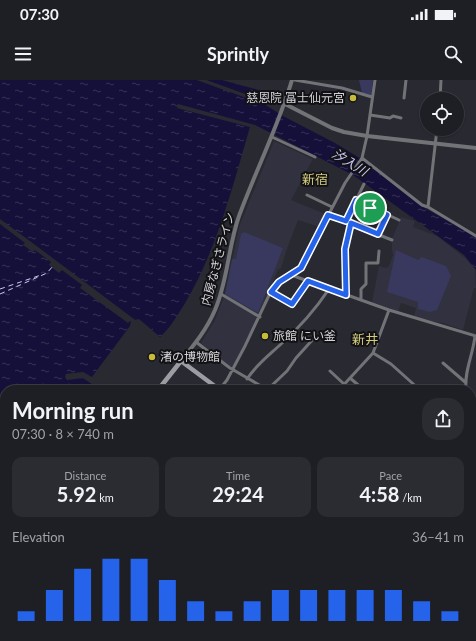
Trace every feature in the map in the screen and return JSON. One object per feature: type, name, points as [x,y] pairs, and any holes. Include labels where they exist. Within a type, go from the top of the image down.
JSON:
[{"type":"main road","points":[[162,385],[181,361],[212,385]]},
{"type":"street","points":[[294,80],[342,88],[372,97]]},
{"type":"street","name":"内房なぎさライン","points":[[181,361],[211,319],[221,294],[234,231],[282,114],[294,80]]},
{"type":"street","points":[[222,385],[233,369],[275,285],[301,268],[350,174],[362,158],[367,136],[375,80]]},
{"type":"street","points":[[404,98],[406,80]]},
{"type":"street","points":[[440,92],[441,80]]},
{"type":"street","points":[[285,104],[332,128],[344,132],[367,136],[476,148]]},
{"type":"street","points":[[370,115],[390,118],[393,116],[401,118]]},
{"type":"street","points":[[272,136],[315,157]]},
{"type":"street","points":[[428,207],[436,136]]},
{"type":"street","points":[[362,158],[422,205],[428,207],[476,236]]},
{"type":"street","points":[[346,221],[364,184]]},
{"type":"street","points":[[307,195],[332,207]]},
{"type":"street","points":[[356,200],[399,220]]},
{"type":"street","points":[[328,215],[392,240]]},
{"type":"street","points":[[378,234],[387,215]]},
{"type":"street","points":[[346,295],[345,249],[351,223]]},
{"type":"street","points":[[361,299],[361,289],[366,284],[366,263],[378,263],[379,251]]},
{"type":"street","points":[[290,275],[389,310],[475,336],[473,350],[467,368],[465,385]]},
{"type":"street","points":[[271,292],[292,304],[308,281]]},
{"type":"street","points":[[248,378],[254,367],[279,346],[311,314],[329,289]]},
{"type":"street","points":[[221,294],[260,317]]},
{"type":"street","points":[[330,371],[344,384],[350,378],[373,353],[389,310]]},
{"type":"street","points":[[273,385],[287,371],[296,358],[315,337]]},
{"type":"street","points":[[196,342],[233,369],[260,385]]},
{"type":"street","points":[[373,353],[391,364],[414,385]]},
{"type":"street","points":[[443,363],[465,382]]},
{"type":"street","points":[[350,378],[358,385]]},
{"type":"shaded area","points":[[359,80],[373,80],[371,96],[362,93]]},
{"type":"shaded area","points":[[274,141],[313,159],[291,200],[325,214],[319,227],[298,220],[281,268],[278,270],[259,315],[233,366],[231,367],[201,343],[215,320],[225,294],[239,227]]},
{"type":"shaded area","points":[[401,217],[415,221],[413,227],[437,236],[465,258],[475,269],[476,288],[474,288],[463,330],[443,323],[428,321],[414,316],[416,308],[401,303],[398,312],[372,302],[379,266],[386,268],[389,266],[393,255],[392,239]]},
{"type":"shaded area","points":[[244,232],[283,248],[258,313],[225,294],[232,259],[236,259],[241,234]]},
{"type":"shaded area","points":[[396,250],[418,260],[422,257],[446,266],[451,276],[437,310],[430,312],[418,309],[418,302],[387,292]]},
{"type":"water","name":"汐入川","points":[[0,80],[197,80],[264,104],[283,116],[335,143],[363,160],[423,207],[476,238],[476,270],[464,255],[353,175],[255,125],[178,104],[177,108],[250,127],[215,241],[196,284],[184,305],[170,326],[160,337],[139,319],[131,321],[130,326],[92,377],[83,372],[66,374],[65,377],[67,380],[83,378],[93,385],[0,385]]},
{"type":"water","points":[[206,80],[222,80],[259,90],[255,98]]},
{"type":"pier","points":[[197,80],[206,80],[251,96],[264,102],[264,104]]},
{"type":"pier","points":[[0,219],[138,322],[133,323],[130,321],[128,323],[80,288],[82,285],[62,270],[59,273],[49,265],[51,262],[35,250],[33,252],[23,245],[25,243],[0,224]]},
{"type":"ferry route","points":[[0,294],[47,273],[53,266]]},
{"type":"ferry route","points":[[0,289],[41,275]]},
{"type":"place","name":"慈恩院 冨士仙元宮","points":[[353,98]]},
{"type":"place","name":"旅館 にい釜","points":[[265,336]]},
{"type":"place","name":"渚の博物館","points":[[152,357]]},
{"type":"district","name":"新宿","points":[[315,179]]},
{"type":"district","name":"新井","points":[[365,339]]},
{"type":"route","points":[[356,200],[370,208],[387,215],[378,234],[351,223],[345,249],[346,295],[308,281],[292,304],[271,292],[275,285],[301,268],[328,215],[346,221],[356,200]]}]
